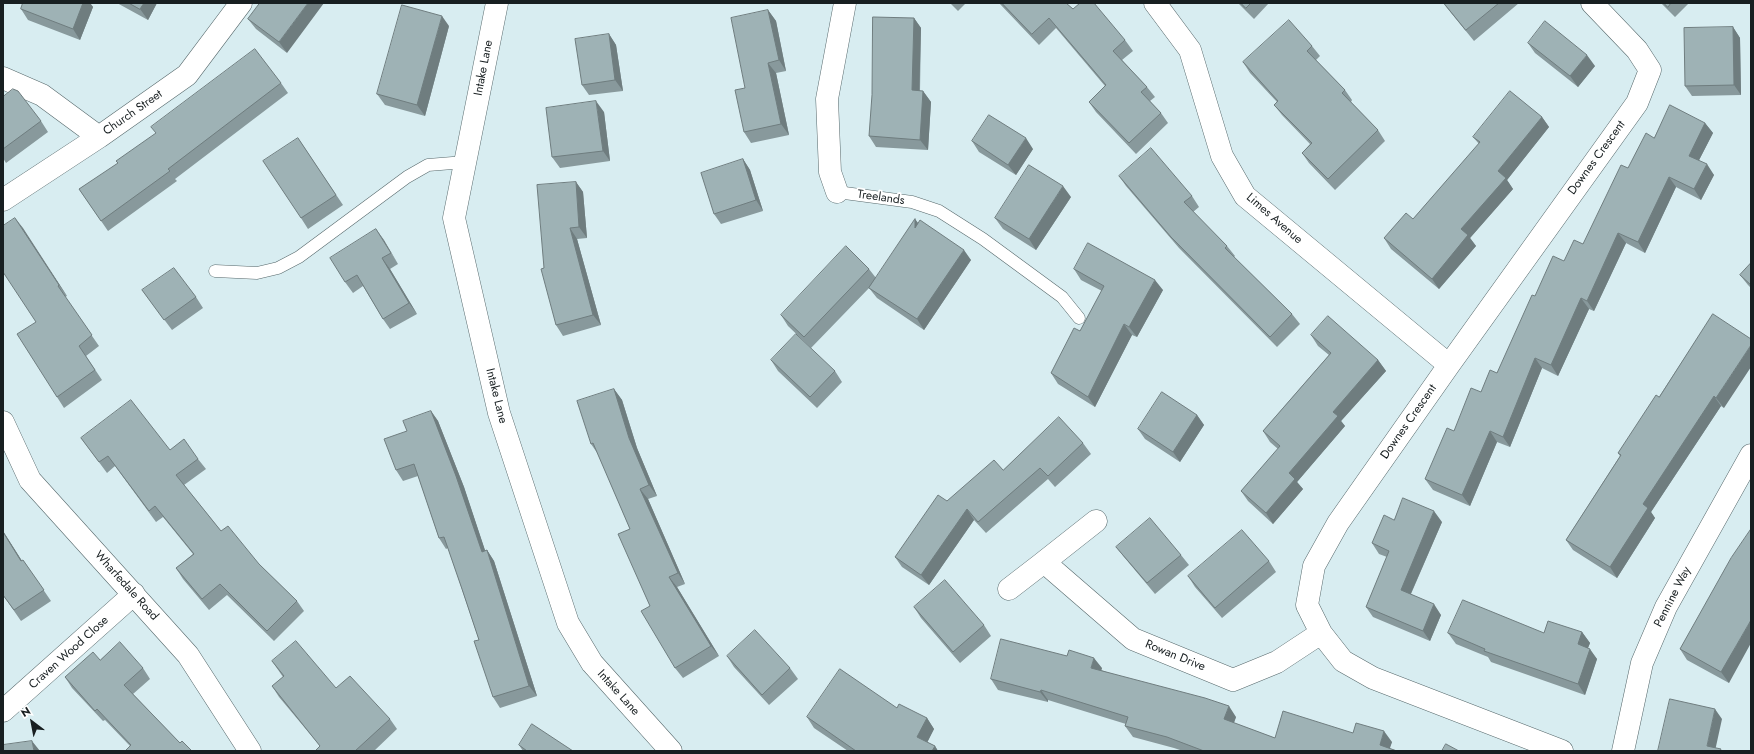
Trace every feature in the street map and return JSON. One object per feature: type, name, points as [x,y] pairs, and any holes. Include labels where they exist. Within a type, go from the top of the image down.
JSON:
[{"type":"street","name":"Church Street","points":[[3,200],[99,137],[187,75],[241,3]]},
{"type":"street","name":"Intake Lane","points":[[497,3],[454,218],[499,413],[568,623],[592,663],[671,751]]},
{"type":"street","name":"Treelands","points":[[837,192],[830,172],[827,99],[845,3]]},
{"type":"street","name":"Downes Crescent","points":[[1562,751],[1374,678],[1343,661],[1321,633],[1308,605],[1314,566],[1338,523],[1449,365],[1637,103],[1650,70],[1637,50],[1592,3]]},
{"type":"street","name":"Limes Avenue","points":[[1158,4],[1190,50],[1222,156],[1245,196],[1449,365]]},
{"type":"street","points":[[3,78],[42,95],[99,137]]},
{"type":"street","name":"Wharfedale Road","points":[[3,422],[30,480],[188,655],[250,751]]},
{"type":"street","name":"Pennine Way","points":[[1623,751],[1642,663],[1666,607],[1751,455]]},
{"type":"street","points":[[1009,589],[1096,521]]},
{"type":"street","name":"Rowan Drive","points":[[1044,562],[1133,639],[1233,680],[1277,662],[1321,633]]},
{"type":"street","name":"Craven Wood Close","points":[[3,711],[134,594]]},
{"type":"lane","points":[[215,272],[257,273],[278,268],[299,257],[407,177],[428,165],[465,162]]},
{"type":"lane","name":"Treelands","points":[[837,192],[912,202],[939,210],[983,239],[1062,297],[1078,318]]},
{"type":"building","points":[[23,3],[83,3],[73,29],[21,9]]},
{"type":"building","points":[[129,3],[144,3],[140,9]]},
{"type":"building","points":[[260,3],[308,3],[279,42],[248,19]]},
{"type":"building","points":[[1002,3],[1066,3],[1073,9],[1080,3],[1094,3],[1125,40],[1113,51],[1147,87],[1141,92],[1161,113],[1129,143],[1089,102],[1106,85],[1049,18],[1032,34]]},
{"type":"building","points":[[1241,3],[1251,3],[1246,8]]},
{"type":"building","points":[[1444,3],[1499,3],[1466,30]]},
{"type":"building","points":[[1664,3],[1671,3],[1668,7]]},
{"type":"building","points":[[402,5],[442,16],[417,105],[377,94]]},
{"type":"building","points":[[768,10],[779,60],[768,63],[781,124],[744,132],[735,90],[745,88],[731,18]]},
{"type":"building","points":[[873,17],[914,18],[912,90],[923,91],[920,140],[869,136],[872,95]]},
{"type":"building","points":[[1289,20],[1312,46],[1307,51],[1345,90],[1342,93],[1378,130],[1328,179],[1302,153],[1312,143],[1274,105],[1278,101],[1243,62]]},
{"type":"building","points":[[1545,21],[1587,55],[1570,76],[1528,43]]},
{"type":"building","points":[[1733,27],[1734,85],[1685,86],[1684,28]]},
{"type":"building","points":[[609,34],[615,80],[582,85],[575,39]]},
{"type":"building","points":[[255,49],[281,83],[168,169],[170,171],[101,221],[79,189],[118,163],[116,161],[156,133],[151,127]]},
{"type":"building","points":[[13,89],[18,91],[41,121],[3,149],[3,97]]},
{"type":"building","points":[[1510,91],[1542,117],[1498,171],[1506,178],[1461,229],[1468,235],[1432,279],[1384,238],[1406,213],[1413,219],[1480,142],[1473,137]]},
{"type":"building","points":[[596,101],[603,151],[552,157],[546,108]]},
{"type":"building","points":[[1670,105],[1705,123],[1689,156],[1707,164],[1694,189],[1669,177],[1638,242],[1618,233],[1587,301],[1581,298],[1551,365],[1535,358],[1503,437],[1490,431],[1462,495],[1425,479],[1447,428],[1454,431],[1471,388],[1481,392],[1490,370],[1497,373],[1532,295],[1535,296],[1553,256],[1564,261],[1574,240],[1583,244],[1621,165],[1628,168],[1646,133],[1654,138]]},
{"type":"building","points":[[989,115],[1026,138],[1008,165],[972,141]]},
{"type":"building","points":[[298,138],[336,195],[301,218],[263,161]]},
{"type":"building","points":[[1151,148],[1192,196],[1184,202],[1227,246],[1225,248],[1292,314],[1270,337],[1171,237],[1119,176]]},
{"type":"building","points":[[743,159],[756,200],[714,214],[701,173]]},
{"type":"building","points":[[1029,165],[1063,186],[1029,239],[995,218]]},
{"type":"building","points":[[576,182],[579,227],[570,228],[593,315],[556,325],[541,269],[544,268],[537,185]]},
{"type":"building","points":[[15,218],[59,285],[58,286],[92,335],[79,346],[95,370],[57,397],[17,334],[36,322],[3,272],[3,226]]},
{"type":"building","points":[[915,219],[915,228],[920,220],[964,250],[917,319],[869,288]]},
{"type":"building","points":[[376,229],[391,253],[382,258],[409,303],[383,319],[357,275],[345,282],[330,258]]},
{"type":"building","points":[[1088,243],[1155,280],[1129,327],[1124,324],[1088,397],[1051,373],[1074,328],[1080,331],[1104,286],[1074,269]]},
{"type":"building","points":[[846,246],[869,269],[804,337],[781,315]]},
{"type":"building","points":[[1751,263],[1751,285],[1740,275]]},
{"type":"building","points":[[174,268],[196,297],[164,320],[142,290]]},
{"type":"building","points":[[1713,314],[1751,339],[1751,345],[1716,398],[1714,396],[1643,504],[1648,508],[1610,567],[1566,540],[1621,455],[1618,453],[1656,395],[1659,397]]},
{"type":"building","points":[[1328,316],[1378,360],[1333,412],[1338,416],[1289,473],[1295,479],[1266,513],[1241,491],[1280,446],[1263,431],[1331,353],[1311,335]]},
{"type":"building","points":[[796,334],[835,371],[810,397],[771,360]]},
{"type":"building","points":[[614,389],[629,438],[649,485],[640,489],[678,573],[669,577],[711,646],[675,668],[641,611],[650,606],[618,534],[630,529],[593,443],[591,444],[577,401]]},
{"type":"building","points":[[1162,392],[1197,415],[1173,452],[1138,429]]},
{"type":"building","points":[[131,400],[170,450],[184,439],[198,459],[176,475],[221,531],[228,526],[259,564],[297,601],[267,631],[220,584],[202,599],[176,568],[194,554],[155,506],[149,511],[108,456],[99,462],[81,438]]},
{"type":"building","points":[[431,411],[456,476],[482,552],[487,550],[529,686],[493,697],[474,641],[479,640],[462,589],[444,537],[439,538],[414,464],[396,470],[384,439],[407,431],[403,421]]},
{"type":"building","points":[[1059,417],[1083,443],[1048,476],[1040,468],[978,522],[967,509],[921,575],[895,557],[938,495],[947,501],[994,460],[1003,470]]},
{"type":"building","points":[[1403,498],[1434,511],[1401,590],[1434,604],[1423,631],[1366,607],[1389,551],[1372,543],[1384,515],[1394,520]]},
{"type":"building","points":[[1150,518],[1181,555],[1147,583],[1116,547]]},
{"type":"building","points":[[1751,529],[1751,620],[1721,672],[1680,649],[1731,558]]},
{"type":"building","points":[[1242,530],[1269,561],[1215,608],[1188,576]]},
{"type":"building","points":[[3,532],[21,561],[23,560],[44,590],[14,610],[3,595]]},
{"type":"building","points":[[945,580],[984,625],[953,652],[914,607]]},
{"type":"building","points":[[1463,600],[1544,633],[1548,621],[1582,632],[1578,644],[1590,649],[1578,684],[1484,651],[1485,649],[1448,633]]},
{"type":"building","points":[[755,630],[790,668],[762,695],[727,656]]},
{"type":"building","points":[[1001,639],[1067,656],[1069,650],[1094,658],[1091,668],[1205,698],[1229,706],[1224,719],[1275,738],[1283,711],[1353,733],[1356,723],[1384,731],[1380,745],[1397,751],[1204,751],[1167,737],[1125,726],[1128,717],[1041,690],[1040,692],[991,679]]},
{"type":"building","points":[[296,641],[336,688],[350,676],[390,719],[355,751],[315,751],[320,746],[272,686],[284,676],[272,661]]},
{"type":"building","points":[[120,642],[143,668],[124,685],[180,743],[182,741],[192,751],[125,751],[131,745],[97,709],[95,711],[65,677],[93,652],[100,660]]},
{"type":"building","points":[[840,669],[897,708],[899,704],[927,718],[917,737],[935,746],[932,751],[856,751],[807,717]]},
{"type":"building","points":[[1670,699],[1715,709],[1707,746],[1721,749],[1720,751],[1658,751]]},
{"type":"building","points":[[532,724],[573,751],[527,751],[519,745]]},
{"type":"building","points":[[32,741],[34,751],[3,751],[3,745]]},
{"type":"building","points":[[1446,744],[1459,751],[1442,751]]}]
